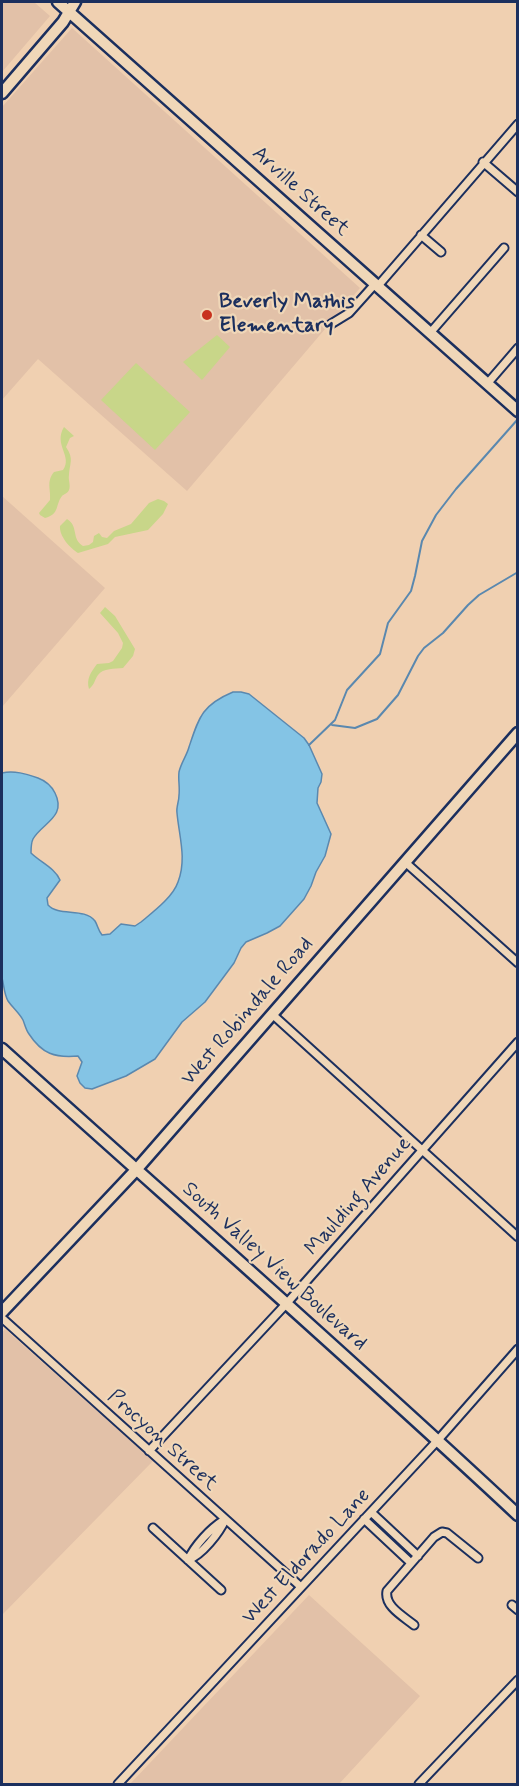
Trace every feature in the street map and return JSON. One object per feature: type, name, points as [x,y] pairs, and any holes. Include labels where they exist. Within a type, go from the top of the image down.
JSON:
[{"type":"street","name":"Arville Street","points":[[58,2],[518,411]]},
{"type":"street","points":[[2,93],[63,22],[75,2]]},
{"type":"street","points":[[331,324],[348,313],[376,285],[518,124]]},
{"type":"street","points":[[483,162],[518,192]]},
{"type":"street","points":[[421,235],[441,252]]},
{"type":"street","points":[[430,333],[504,248]]},
{"type":"street","points":[[487,384],[518,348]]},
{"type":"street","name":"West Robindale Road","points":[[2,1312],[136,1170],[518,733]]},
{"type":"street","points":[[405,862],[518,963]]},
{"type":"street","points":[[272,1014],[518,1237]]},
{"type":"street","name":"Maulding Avenue","points":[[149,1451],[287,1303],[518,1042]]},
{"type":"street","name":"South Valley View Boulevard","points":[[2,1049],[287,1303],[518,1515]]},
{"type":"street","name":"Procyon Street","points":[[2,1318],[301,1587]]},
{"type":"street","name":"West Eldorado Lane","points":[[118,1785],[438,1440],[518,1349]]},
{"type":"street","points":[[371,1512],[418,1556]]},
{"type":"street","points":[[364,1519],[411,1563]]},
{"type":"street","points":[[188,1560],[195,1557],[220,1530],[225,1520]]},
{"type":"street","points":[[153,1528],[221,1590]]},
{"type":"street","points":[[414,1625],[389,1603],[386,1595],[390,1586],[434,1537],[442,1532],[452,1536],[478,1558]]},
{"type":"street","points":[[419,1785],[518,1680]]},
{"type":"shaded area","points":[[2,2],[34,2],[50,16],[2,72]]},
{"type":"shaded area","points":[[72,28],[360,288],[187,491],[38,359],[2,400],[2,107]]},
{"type":"shaded area","points":[[2,496],[105,588],[2,707]]},
{"type":"shaded area","points":[[5,1329],[153,1461],[2,1615],[2,1333]]},
{"type":"shaded area","points":[[309,1595],[420,1696],[339,1784],[130,1784]]},
{"type":"green space","points":[[217,335],[230,347],[202,380],[183,362]]},
{"type":"green space","points":[[136,363],[190,412],[155,450],[101,400]]},
{"type":"green space","points":[[64,427],[74,436],[70,438],[66,447],[71,458],[70,488],[60,499],[55,512],[45,518],[39,513],[50,500],[50,479],[54,472],[63,470],[65,465],[66,460],[61,445],[61,433]]},
{"type":"green space","points":[[158,499],[168,504],[163,514],[148,530],[115,537],[108,544],[78,553],[61,534],[60,526],[67,519],[73,525],[79,543],[83,546],[89,545],[93,542],[94,536],[99,533],[102,537],[107,538],[114,531],[131,524],[149,503]]},
{"type":"green space","points":[[105,607],[115,616],[135,649],[133,656],[123,668],[103,671],[89,689],[89,679],[97,664],[113,661],[123,643],[118,633],[100,613]]},
{"type":"water","points":[[233,692],[249,694],[304,738],[309,745],[322,774],[317,803],[331,834],[325,856],[304,899],[280,926],[246,942],[234,963],[205,1002],[182,1022],[155,1059],[126,1076],[92,1089],[85,1088],[77,1076],[82,1062],[78,1056],[56,1055],[39,1046],[8,1001],[5,992],[2,978],[2,773],[20,773],[43,780],[52,788],[58,801],[56,814],[37,833],[31,846],[31,853],[51,869],[60,880],[47,898],[48,905],[58,911],[85,914],[95,921],[102,935],[110,934],[121,924],[135,926],[162,904],[178,882],[182,865],[177,811],[180,769],[203,713],[214,702]]},
{"type":"waterway","points":[[309,745],[335,720],[347,690],[380,654],[388,623],[411,591],[422,541],[436,515],[518,419]]},
{"type":"waterway","points":[[332,725],[355,728],[377,719],[398,695],[424,648],[443,633],[479,595],[518,572]]},
{"type":"place","name":"Beverly Mathis Elementary","points":[[207,315]]}]
